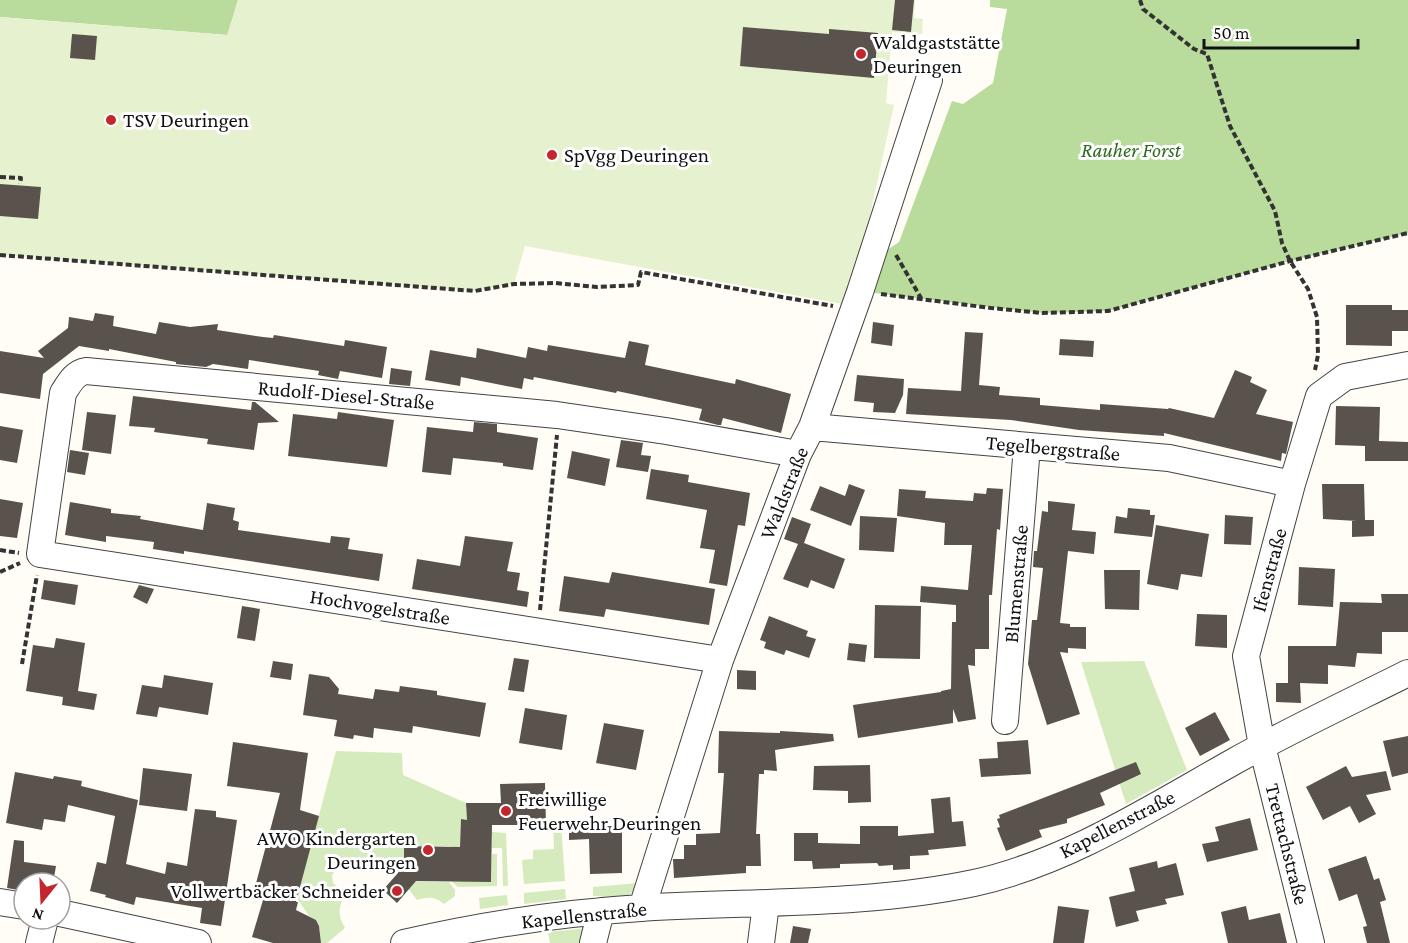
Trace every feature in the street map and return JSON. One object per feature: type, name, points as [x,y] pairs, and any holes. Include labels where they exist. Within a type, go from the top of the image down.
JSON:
[{"type":"street","name":"Waldstraße","points":[[642,908],[720,660],[798,454],[812,427],[857,301],[929,80]]},
{"type":"street","points":[[1316,387],[1345,377],[1408,365]]},
{"type":"street","name":"Rudolf-Diesel-Straße","points":[[40,554],[63,393],[73,377],[80,372],[557,415],[798,454]]},
{"type":"street","name":"Ifenstraße","points":[[1262,746],[1246,656],[1316,387]]},
{"type":"street","name":"Tegelbergstraße","points":[[812,427],[1169,458],[1292,484]]},
{"type":"street","name":"Blumenstraße","points":[[1005,721],[1027,446]]},
{"type":"street","name":"Hochvogelstraße","points":[[40,554],[720,660]]},
{"type":"street","name":"Kapellenstraße","points":[[404,943],[514,921],[642,908],[834,901],[975,883],[1029,866],[1088,843],[1262,746],[1408,673]]},
{"type":"street","name":"Trettachstraße","points":[[1262,746],[1311,943]]},
{"type":"street","points":[[761,943],[766,903]]},
{"type":"street","points":[[593,943],[601,912]]},
{"type":"street","points":[[72,916],[197,942]]},
{"type":"path","points":[[1140,0],[1143,9],[1151,16],[1194,49],[1207,54],[1230,126],[1275,211],[1282,243],[1290,261],[1308,288],[1317,317],[1316,387]]},
{"type":"path","points":[[0,177],[21,178],[20,184]]},
{"type":"path","points":[[0,255],[475,291],[514,284],[555,283],[597,287],[638,285],[641,272],[857,301],[921,298],[1042,313],[1108,311],[1290,261],[1408,233]]},
{"type":"path","points":[[878,237],[893,249],[921,298]]},
{"type":"path","points":[[538,632],[557,415]]},
{"type":"path","points":[[22,664],[40,554]]},
{"type":"green space","points":[[0,0],[238,0],[228,35],[0,17]]},
{"type":"green space","name":"SpVgg Deuringen","points":[[238,0],[915,0],[914,18],[923,19],[922,34],[892,32],[886,103],[894,105],[848,305],[525,246],[514,284],[475,291],[0,255],[0,17],[227,35]]},
{"type":"green space","name":"Rauher Forst","points":[[990,0],[1408,0],[1408,233],[1290,261],[1108,311],[1042,313],[866,292],[878,256],[899,242],[952,101],[963,104],[993,83],[1007,9],[990,7]]},
{"type":"green space","points":[[1144,661],[1187,770],[1126,804],[1081,662]]},
{"type":"green space","points":[[336,751],[402,753],[403,775],[466,803],[467,820],[461,820],[460,860],[451,846],[404,846],[404,881],[449,882],[455,890],[455,896],[444,904],[431,898],[417,900],[400,880],[377,864],[361,861],[347,865],[332,875],[333,883],[347,893],[340,910],[345,928],[327,943],[321,943],[316,920],[309,916],[297,898]]},
{"type":"green space","points":[[553,824],[561,824],[565,881],[524,884],[522,860],[533,859],[533,850],[554,849]]},
{"type":"green space","points":[[492,832],[506,833],[508,886],[503,886],[502,848],[492,848]]},
{"type":"green space","points":[[492,854],[497,854],[497,886],[458,887],[452,882],[453,877],[491,882]]},
{"type":"green space","points":[[638,883],[632,892],[618,899],[601,903],[601,896],[593,896],[593,887]]},
{"type":"green space","points":[[565,889],[566,899],[524,904],[524,893]]},
{"type":"green space","points":[[507,895],[508,905],[480,909],[479,898]]},
{"type":"green space","points":[[588,928],[585,943],[550,943],[548,932]]},
{"type":"building","points":[[895,0],[914,0],[911,32],[892,30]]},
{"type":"building","points":[[743,27],[829,34],[829,29],[878,33],[874,78],[740,66]]},
{"type":"building","points":[[72,34],[97,36],[95,60],[70,58]]},
{"type":"building","points":[[0,184],[41,187],[38,219],[0,216]]},
{"type":"building","points":[[1346,305],[1392,305],[1392,310],[1408,310],[1408,331],[1392,331],[1392,346],[1346,345]]},
{"type":"building","points":[[95,313],[114,316],[113,326],[156,334],[159,322],[190,327],[218,324],[217,330],[263,337],[273,338],[274,335],[344,346],[345,340],[387,347],[382,378],[340,371],[338,379],[318,375],[319,371],[249,360],[248,369],[213,364],[206,367],[176,364],[176,362],[109,349],[109,351],[79,346],[43,374],[40,399],[0,393],[0,351],[44,358],[38,351],[68,328],[69,317],[93,321]]},
{"type":"building","points":[[873,322],[894,325],[892,346],[871,343]]},
{"type":"building","points":[[965,332],[983,333],[979,385],[1000,387],[999,395],[1040,398],[1040,405],[1100,410],[1100,404],[1169,408],[1214,418],[1235,370],[1252,377],[1250,382],[1267,390],[1256,414],[1293,422],[1286,454],[1282,453],[1281,461],[1164,433],[1164,436],[1079,430],[1011,420],[906,414],[908,388],[961,391]]},
{"type":"building","points":[[1060,339],[1094,341],[1093,357],[1059,355]]},
{"type":"building","points":[[629,341],[649,345],[645,365],[735,384],[736,379],[791,394],[781,433],[723,418],[721,425],[718,425],[699,420],[702,409],[534,377],[533,380],[524,378],[522,389],[461,377],[460,386],[425,380],[430,350],[476,358],[477,348],[526,358],[528,347],[547,351],[548,345],[625,358]]},
{"type":"building","points":[[391,368],[412,371],[410,386],[389,384]]},
{"type":"building","points":[[857,375],[904,379],[903,395],[895,413],[873,412],[874,403],[854,401]]},
{"type":"building","points":[[133,396],[251,410],[252,402],[255,402],[279,422],[258,423],[254,450],[207,444],[208,439],[154,432],[155,428],[129,426]]},
{"type":"building","points":[[1336,406],[1380,407],[1379,441],[1408,442],[1408,461],[1365,461],[1365,446],[1335,445]]},
{"type":"building","points":[[87,412],[116,415],[111,454],[82,450]]},
{"type":"building","points":[[338,412],[394,420],[387,467],[288,456],[293,414],[337,419]]},
{"type":"building","points":[[474,422],[497,424],[497,432],[538,438],[533,470],[503,466],[503,463],[453,458],[451,475],[422,472],[427,427],[473,432]]},
{"type":"building","points":[[0,426],[23,430],[17,463],[0,460]]},
{"type":"building","points":[[621,440],[643,443],[641,455],[651,456],[648,472],[616,467]]},
{"type":"building","points":[[70,450],[89,453],[85,475],[67,472]]},
{"type":"building","points":[[572,451],[610,459],[605,486],[567,478]]},
{"type":"building","points":[[651,469],[689,475],[688,482],[750,493],[745,526],[738,525],[727,586],[709,583],[715,550],[700,548],[707,510],[646,499]]},
{"type":"building","points":[[849,484],[865,490],[851,526],[810,510],[820,486],[845,496]]},
{"type":"building","points":[[1322,484],[1364,484],[1365,520],[1374,520],[1374,536],[1352,537],[1352,521],[1357,521],[1323,519]]},
{"type":"building","points":[[987,488],[1003,489],[1000,530],[997,529],[992,595],[989,595],[989,649],[975,649],[975,666],[968,665],[976,719],[958,722],[953,709],[953,723],[858,738],[853,705],[951,689],[952,622],[956,622],[956,605],[920,602],[921,586],[968,590],[972,545],[944,545],[945,523],[897,516],[899,489],[926,491],[925,498],[973,501],[974,493],[986,494]]},
{"type":"building","points":[[0,499],[23,503],[17,538],[0,536]]},
{"type":"building","points":[[1048,501],[1075,504],[1072,530],[1096,532],[1094,554],[1068,551],[1060,623],[1070,624],[1070,627],[1086,627],[1086,649],[1068,648],[1068,653],[1060,652],[1080,714],[1047,725],[1028,664],[1032,620],[1037,620],[1043,568],[1033,567],[1034,551],[1037,551],[1042,511],[1048,512]]},
{"type":"building","points":[[70,502],[111,509],[111,513],[141,516],[140,519],[203,530],[207,503],[235,508],[233,520],[239,522],[238,530],[330,543],[331,536],[350,538],[348,549],[383,554],[379,581],[184,551],[184,554],[153,549],[154,542],[106,536],[106,542],[65,535]]},
{"type":"building","points":[[1128,508],[1150,510],[1150,515],[1155,515],[1152,537],[1114,533],[1116,516],[1127,518]]},
{"type":"building","points":[[1225,515],[1253,517],[1251,545],[1224,544]]},
{"type":"building","points":[[860,516],[897,518],[894,552],[859,550]]},
{"type":"building","points":[[792,517],[811,524],[804,543],[845,559],[834,589],[811,580],[808,588],[783,579],[798,544],[784,539]]},
{"type":"building","points":[[1156,525],[1209,534],[1202,577],[1181,574],[1178,590],[1147,584]]},
{"type":"building","points":[[465,536],[513,542],[507,571],[520,573],[517,590],[529,592],[527,607],[412,589],[417,559],[460,566]]},
{"type":"building","points":[[1299,567],[1335,569],[1333,607],[1298,605]]},
{"type":"building","points":[[1104,570],[1140,570],[1139,610],[1105,609]]},
{"type":"building","points":[[612,572],[715,589],[709,625],[606,609],[604,617],[559,611],[564,576],[609,583]]},
{"type":"building","points":[[44,580],[78,585],[75,605],[41,599]]},
{"type":"building","points":[[139,585],[154,589],[147,604],[133,597]]},
{"type":"building","points":[[1381,594],[1408,594],[1408,632],[1382,632],[1382,654],[1357,653],[1355,667],[1328,665],[1328,684],[1300,683],[1301,703],[1276,702],[1276,683],[1288,683],[1288,646],[1336,646],[1340,602],[1382,603]]},
{"type":"building","points":[[875,605],[921,606],[920,659],[874,658]]},
{"type":"building","points":[[242,606],[260,609],[255,641],[237,638]]},
{"type":"building","points":[[1197,614],[1227,615],[1227,648],[1195,646]]},
{"type":"building","points":[[769,616],[808,631],[806,636],[816,639],[809,658],[786,650],[784,655],[764,648],[766,642],[760,640]]},
{"type":"building","points":[[56,638],[85,643],[78,691],[97,694],[94,710],[62,705],[63,697],[26,691],[33,645],[54,648]]},
{"type":"building","points":[[849,643],[867,645],[865,662],[847,660]]},
{"type":"building","points":[[514,658],[529,660],[524,692],[508,690]]},
{"type":"building","points":[[273,661],[293,664],[291,680],[270,677]]},
{"type":"building","points":[[737,670],[756,671],[756,690],[737,689]]},
{"type":"building","points":[[309,674],[329,677],[339,689],[338,694],[373,699],[375,689],[399,692],[400,686],[437,691],[437,695],[486,703],[480,737],[413,726],[412,733],[374,728],[373,738],[354,735],[353,739],[334,736],[337,720],[303,715]]},
{"type":"building","points":[[164,675],[213,683],[208,715],[159,707],[157,717],[136,714],[142,685],[162,688]]},
{"type":"building","points":[[525,708],[567,715],[562,750],[519,743]]},
{"type":"building","points":[[1215,712],[1230,740],[1200,756],[1185,728]]},
{"type":"building","points":[[604,723],[644,730],[636,770],[596,763]]},
{"type":"building","points":[[719,731],[833,734],[834,741],[775,750],[777,771],[764,770],[764,774],[759,774],[756,834],[760,834],[761,866],[746,866],[746,873],[674,878],[673,859],[684,859],[684,845],[696,845],[696,834],[720,833],[724,773],[718,773]]},
{"type":"building","points":[[1408,736],[1408,773],[1392,777],[1383,741]]},
{"type":"building","points":[[1028,740],[1031,774],[981,777],[979,759],[998,758],[997,742]]},
{"type":"building","points":[[233,742],[308,753],[300,810],[319,816],[296,902],[298,902],[296,910],[316,920],[321,943],[273,943],[252,937],[266,890],[255,887],[280,793],[227,786]]},
{"type":"building","points":[[1136,762],[1141,774],[1100,793],[1105,805],[1067,819],[1067,823],[1039,830],[1042,837],[1006,851],[997,828],[1000,827],[997,819],[1000,818],[999,815]]},
{"type":"building","points":[[870,765],[871,802],[848,803],[848,791],[813,790],[814,766]]},
{"type":"building","points":[[1346,766],[1352,777],[1386,771],[1391,790],[1366,795],[1376,814],[1359,823],[1350,806],[1323,820],[1306,787]]},
{"type":"building","points":[[143,768],[192,774],[187,811],[139,805]]},
{"type":"building","points":[[15,772],[53,779],[54,776],[82,781],[81,786],[138,800],[126,864],[165,874],[167,862],[187,866],[195,809],[216,811],[216,817],[237,820],[221,926],[200,923],[202,908],[136,897],[134,905],[90,891],[97,862],[106,864],[115,816],[68,805],[65,822],[44,819],[42,830],[6,823]]},
{"type":"building","points":[[545,783],[546,825],[492,825],[491,882],[416,881],[397,903],[383,890],[404,866],[404,846],[460,847],[461,819],[467,820],[466,803],[501,803],[500,784]]},
{"type":"building","points":[[950,797],[952,822],[963,821],[966,846],[928,850],[929,855],[910,856],[910,869],[893,870],[893,865],[879,866],[877,863],[840,864],[840,868],[813,869],[812,861],[794,861],[794,833],[818,833],[818,843],[860,844],[860,826],[898,826],[898,836],[934,833],[931,799]]},
{"type":"building","points":[[1250,818],[1258,850],[1207,862],[1202,844],[1219,841],[1215,827]]},
{"type":"building","points":[[592,820],[592,826],[622,826],[622,873],[590,874],[589,839],[569,840],[569,821]]},
{"type":"building","points":[[14,840],[24,841],[24,862],[56,866],[55,871],[12,871],[12,889],[7,888]]},
{"type":"building","points":[[1366,856],[1374,880],[1379,878],[1386,900],[1380,902],[1390,943],[1367,943],[1363,927],[1367,926],[1357,894],[1339,901],[1328,869]]},
{"type":"building","points":[[1157,861],[1158,868],[1176,863],[1184,895],[1165,899],[1167,904],[1136,911],[1139,921],[1116,927],[1109,897],[1135,891],[1129,868]]},
{"type":"building","points":[[1058,906],[1089,910],[1084,943],[1053,943]]},
{"type":"building","points":[[1246,906],[1249,920],[1280,913],[1287,943],[1228,943],[1221,912]]},
{"type":"building","points":[[793,926],[811,929],[808,943],[790,943]]},
{"type":"place","name":"Waldgaststätte Deuringen","points":[[861,54]]},
{"type":"place","name":"TSV Deuringen","points":[[111,120]]},
{"type":"place","name":"SpVgg Deuringen","points":[[552,155]]},
{"type":"place","name":"Freiwillige Feuerwehr Deuringen","points":[[506,811]]},
{"type":"place","name":"AWO Kindergarten Deuringen","points":[[428,850]]},
{"type":"place","name":"Vollwertbäcker Schneider","points":[[397,891]]}]
